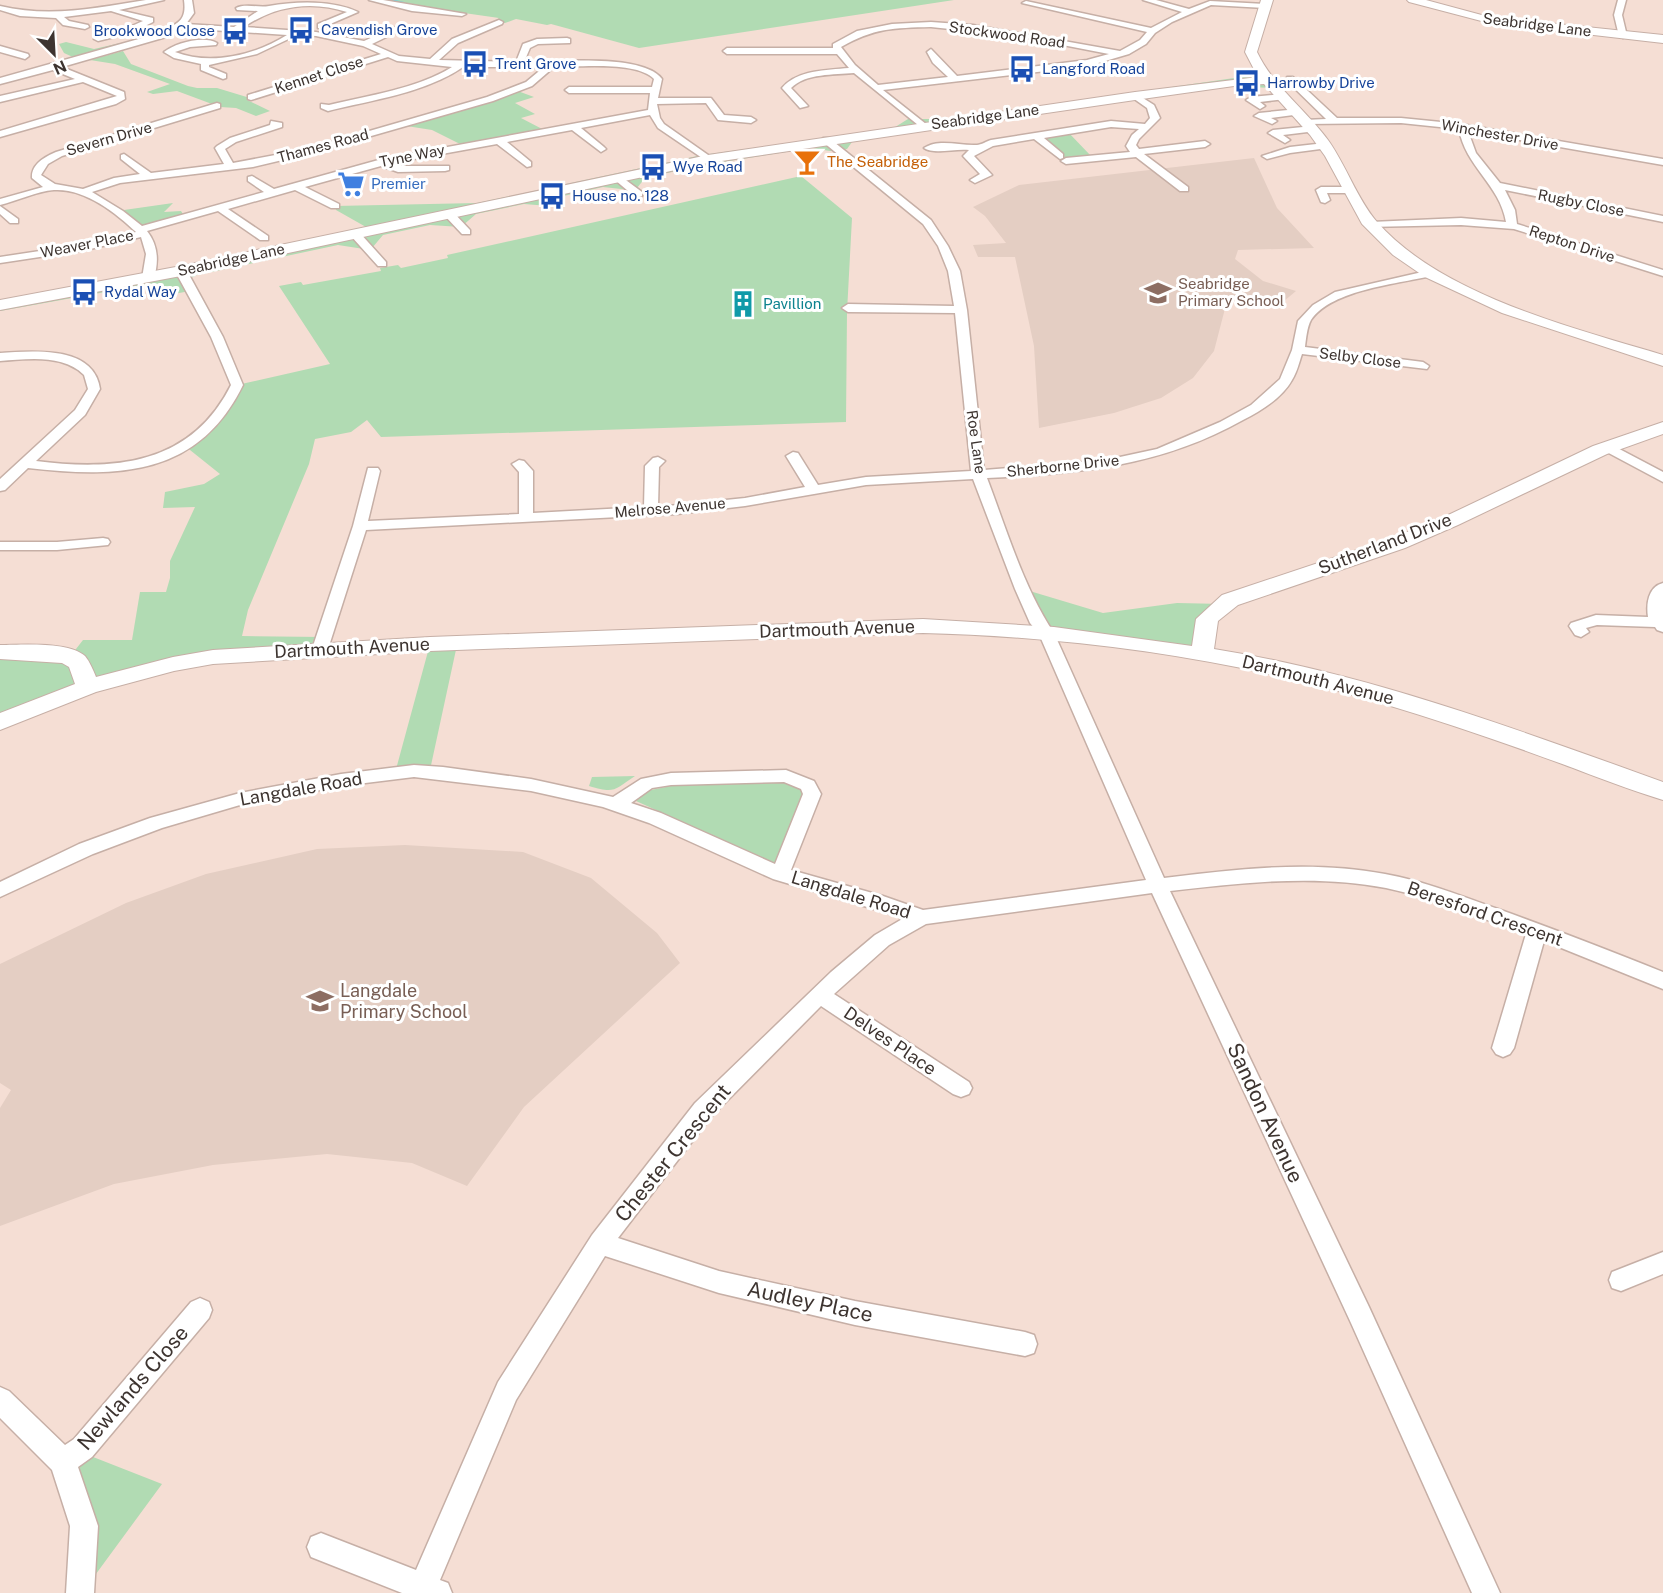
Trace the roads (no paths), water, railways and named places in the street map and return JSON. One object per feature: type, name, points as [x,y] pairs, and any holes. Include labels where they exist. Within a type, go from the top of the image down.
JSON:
[{"type":"street","points":[[0,8],[38,16],[59,17],[160,0]]},
{"type":"street","points":[[181,26],[189,13],[188,0]]},
{"type":"street","points":[[240,8],[268,9],[304,2],[334,4],[351,0]]},
{"type":"street","points":[[373,0],[412,9],[462,14]]},
{"type":"street","points":[[1147,0],[1188,11]]},
{"type":"street","name":"Seabridge Lane","points":[[1413,0],[1489,20],[1663,39]]},
{"type":"street","points":[[1622,0],[1618,15],[1623,36]]},
{"type":"street","points":[[1026,3],[1152,31]]},
{"type":"street","points":[[878,88],[1061,68],[1121,54],[1143,42],[1152,31],[1188,11],[1210,3],[1266,3],[1251,52],[1259,70],[1306,121],[1325,147],[1371,225],[1389,244],[1431,273],[1488,300],[1553,326],[1663,361]]},
{"type":"street","points":[[323,23],[354,12],[334,4]]},
{"type":"street","points":[[98,39],[155,21],[104,9]]},
{"type":"street","points":[[236,28],[268,9]]},
{"type":"street","points":[[59,17],[66,23],[85,27]]},
{"type":"street","points":[[432,62],[455,42],[500,22]]},
{"type":"street","name":"Stockwood Road","points":[[838,51],[836,46],[845,37],[860,31],[896,26],[938,25],[1025,35],[1121,54]]},
{"type":"street","points":[[0,81],[145,42],[181,26],[297,32],[365,44],[387,55],[460,65],[618,65],[640,68],[654,74],[658,79],[653,112],[661,126],[708,159]]},
{"type":"street","points":[[365,44],[402,26]]},
{"type":"street","points":[[213,44],[202,42],[168,52],[206,62],[226,60],[268,46],[297,32]]},
{"type":"street","points":[[519,65],[526,46],[537,42],[567,41]]},
{"type":"street","points":[[268,46],[285,50]]},
{"type":"street","points":[[0,49],[20,56]]},
{"type":"street","points":[[727,51],[838,51],[856,70],[923,126]]},
{"type":"street","points":[[931,52],[936,61],[954,78]]},
{"type":"street","name":"Kennet Close","points":[[260,96],[334,68],[387,55]]},
{"type":"street","points":[[206,62],[204,68],[224,76]]},
{"type":"street","points":[[324,106],[328,108],[428,80],[446,74],[460,65]]},
{"type":"street","name":"Thames Road","points":[[83,192],[118,180],[230,167],[300,153],[490,99],[529,84],[551,65]]},
{"type":"street","points":[[0,134],[113,102],[122,97],[121,94],[54,67]]},
{"type":"street","points":[[802,106],[789,94],[786,88],[790,83],[800,78],[856,70]]},
{"type":"street","points":[[0,99],[84,79]]},
{"type":"street","points":[[1290,79],[1335,122]]},
{"type":"street","name":"Seabridge Lane","points":[[0,305],[148,278],[355,234],[383,225],[449,214],[708,159],[1234,82],[1267,80]]},
{"type":"street","points":[[568,90],[581,92],[656,90]]},
{"type":"street","points":[[1135,96],[1155,112],[1154,122],[1132,141],[1131,146],[1136,153],[1184,189]]},
{"type":"street","points":[[1260,106],[1251,100],[1283,97]]},
{"type":"street","points":[[654,100],[708,100],[721,118],[751,120]]},
{"type":"street","name":"Severn Drive","points":[[53,187],[41,183],[36,176],[38,169],[50,158],[212,110]]},
{"type":"street","name":"Tyne Way","points":[[142,232],[382,162],[653,112]]},
{"type":"street","points":[[1272,121],[1259,116],[1306,121]]},
{"type":"street","points":[[1285,140],[1273,133],[1306,121]]},
{"type":"street","name":"Winchester Drive","points":[[1306,121],[1407,121],[1463,127],[1663,162]]},
{"type":"street","points":[[929,148],[958,145],[978,148],[1010,139],[1037,137],[1111,124],[1146,127]]},
{"type":"street","points":[[230,167],[220,148],[233,140],[276,126]]},
{"type":"street","points":[[573,126],[601,149]]},
{"type":"street","points":[[1463,127],[1464,141],[1472,155],[1500,186],[1511,211],[1512,226]]},
{"type":"street","points":[[1037,137],[1063,159],[1205,144]]},
{"type":"street","points":[[500,140],[527,164]]},
{"type":"street","name":"Roe Lane","points":[[826,140],[927,222],[937,234],[954,271],[961,310],[978,474],[1023,588],[1038,623],[1046,633]]},
{"type":"street","points":[[1267,156],[1290,150],[1325,147]]},
{"type":"street","points":[[975,180],[987,175],[969,156],[978,148]]},
{"type":"street","points":[[124,157],[149,176]]},
{"type":"street","points":[[382,162],[398,169],[445,168]]},
{"type":"street","points":[[619,178],[638,194]]},
{"type":"street","points":[[252,179],[273,193]]},
{"type":"street","points":[[296,186],[335,206]]},
{"type":"street","name":"Rugby Close","points":[[1500,186],[1663,219]]},
{"type":"street","points":[[0,202],[53,187],[83,192],[117,212],[142,232],[150,242],[152,258],[148,278]]},
{"type":"street","points":[[1325,200],[1321,190],[1350,190]]},
{"type":"street","points":[[168,211],[182,207],[195,215]]},
{"type":"street","points":[[220,208],[264,238]]},
{"type":"street","points":[[0,209],[14,221]]},
{"type":"street","points":[[449,214],[466,232]]},
{"type":"street","name":"Repton Drive","points":[[1371,225],[1465,222],[1512,226],[1553,236],[1663,273]]},
{"type":"street","name":"Weaver Place","points":[[0,260],[86,247],[142,232]]},
{"type":"street","points":[[355,234],[382,264]]},
{"type":"street","name":"Weaver Place","points":[[0,248],[14,247],[31,255]]},
{"type":"street","points":[[27,464],[87,470],[144,462],[192,442],[218,420],[230,403],[237,385],[217,337],[181,271]]},
{"type":"street","name":"Sherborne Drive","points":[[978,474],[1106,464],[1161,452],[1194,440],[1256,408],[1286,380],[1298,350],[1304,321],[1317,307],[1339,294],[1431,273]]},
{"type":"street","points":[[848,308],[961,310]]},
{"type":"street","name":"Selby Close","points":[[1298,350],[1423,366]]},
{"type":"street","points":[[0,357],[50,356],[76,362],[87,369],[92,376],[94,389],[80,412],[0,487]]},
{"type":"street","name":"Sutherland Drive","points":[[1202,654],[1207,619],[1230,600],[1420,535],[1608,447],[1663,428]]},
{"type":"street","points":[[1608,447],[1663,478]]},
{"type":"street","points":[[793,456],[813,489]]},
{"type":"street","points":[[651,511],[652,466],[658,460]]},
{"type":"street","points":[[519,464],[526,471],[526,517]]},
{"type":"street","points":[[320,649],[360,526],[373,471]]},
{"type":"street","name":"Melrose Avenue","points":[[360,526],[651,511],[745,502],[866,480],[978,474]]},
{"type":"street","points":[[0,546],[57,546],[104,542]]},
{"type":"street","points":[[1661,625],[1654,615],[1656,596],[1663,588]]},
{"type":"street","points":[[1581,632],[1577,626],[1596,620],[1661,625]]},
{"type":"street","name":"Dartmouth Avenue","points":[[0,722],[88,687],[189,660],[258,652],[923,626],[989,627],[1202,654],[1300,673],[1483,726],[1663,791]]},
{"type":"street","name":"Sandon Avenue","points":[[1046,633],[1157,884],[1365,1325],[1486,1593]]},
{"type":"street","points":[[0,652],[51,654],[69,658],[76,661],[88,687]]},
{"type":"street","name":"Langdale Road","points":[[0,890],[86,849],[156,823],[240,799],[341,780],[414,771],[531,785],[577,793],[616,804],[655,818],[780,874],[883,903],[922,917]]},
{"type":"street","name":"Langdale Road","points":[[616,804],[647,783],[671,779],[786,776],[797,780],[808,785],[812,794],[780,874]]},
{"type":"street","name":"Beresford Crescent","points":[[1157,884],[1281,874],[1345,876],[1385,881],[1433,893],[1537,930],[1663,981]]},
{"type":"street","name":"Chester Crescent","points":[[426,1592],[507,1391],[600,1243],[703,1110],[820,994],[882,940],[922,917],[1157,884]]},
{"type":"street","points":[[1503,1047],[1537,930]]},
{"type":"street","name":"Delves Place","points":[[820,994],[961,1088]]},
{"type":"street","name":"Audley Place","points":[[600,1243],[719,1282],[855,1312],[1025,1344]]},
{"type":"street","points":[[1621,1280],[1663,1263]]},
{"type":"street","name":"Newlands Close","points":[[63,1462],[83,1448],[200,1310]]},
{"type":"street","points":[[0,1400],[63,1462],[84,1526],[80,1593]]},
{"type":"street","points":[[321,1547],[426,1592]]},
{"type":"waterway","points":[[391,0],[404,3]]},
{"type":"place","name":"Cavendish Grove","points":[[301,30]]},
{"type":"place","name":"Brookwood Close","points":[[235,31]]},
{"type":"place","name":"Trent Grove","points":[[475,64]]},
{"type":"place","name":"Langford Road","points":[[1022,69]]},
{"type":"place","name":"Harrowby Drive","points":[[1247,83]]},
{"type":"place","name":"The Seabridge","points":[[807,162]]},
{"type":"place","name":"Wye Road","points":[[653,167]]},
{"type":"place","name":"Premier","points":[[351,184]]},
{"type":"place","name":"House no. 128","points":[[552,196]]},
{"type":"place","name":"Rydal Way","points":[[84,292]]},
{"type":"place","name":"Seabridge Primary School","points":[[1158,293]]},
{"type":"place","name":"Pavillion","points":[[743,304]]},
{"type":"place","name":"Langdale Primary School","points":[[320,1001]]}]
